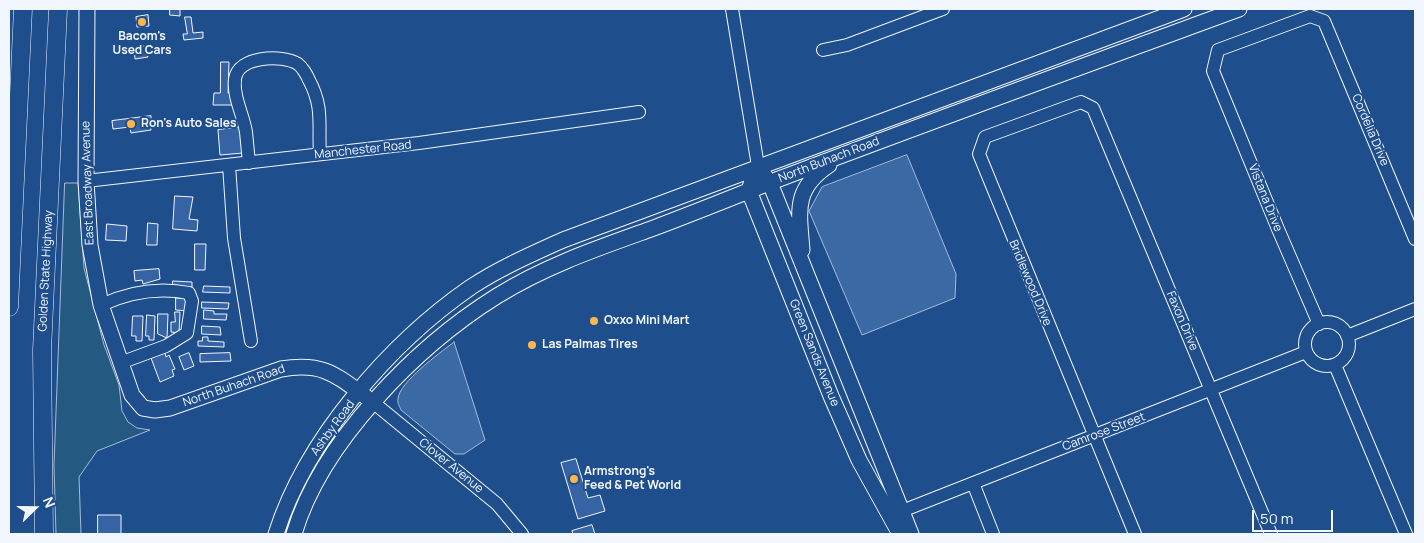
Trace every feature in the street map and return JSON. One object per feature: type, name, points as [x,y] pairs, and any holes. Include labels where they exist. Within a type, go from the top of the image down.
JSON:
[{"type":"highway","points":[[9,307],[23,9]]},
{"type":"highway","name":"Golden State Highway","points":[[44,534],[42,350],[58,9]]},
{"type":"main road","name":"East Broadway Avenue","points":[[87,9],[86,181],[90,245],[101,305],[132,395],[143,408]]},
{"type":"main road","name":"North Buhach Road","points":[[411,335],[472,287],[518,260],[591,229],[1184,9]]},
{"type":"main road","name":"North Buhach Road","points":[[434,343],[496,297],[549,268],[850,151],[1239,9]]},
{"type":"main road","points":[[804,266],[799,212],[801,196],[812,178],[850,151]]},
{"type":"main road","name":"Green Sands Avenue","points":[[758,166],[770,183],[911,534]]},
{"type":"main road","name":"Green Sands Avenue","points":[[758,166],[749,190],[831,396],[860,460],[900,534]]},
{"type":"main road","points":[[549,268],[551,258],[581,243],[591,229]]},
{"type":"main road","name":"Ashby Road","points":[[276,534],[284,507],[315,451],[359,392],[411,335]]},
{"type":"main road","name":"Ashby Road","points":[[294,534],[300,513],[317,480],[349,432],[405,368],[434,343]]},
{"type":"main road","name":"North Buhach Road","points":[[143,408],[155,410],[170,408],[281,369],[297,366],[312,366],[327,371],[374,403]]},
{"type":"main road","points":[[284,507],[300,513]]},
{"type":"street","name":"Green Sands Avenue","points":[[732,9],[758,166]]},
{"type":"street","points":[[823,50],[847,44],[943,9]]},
{"type":"street","name":"Vistana Drive","points":[[1319,324],[1213,71],[1218,50],[1310,16],[1324,20]]},
{"type":"street","name":"Cordelia Drive","points":[[1324,20],[1415,239]]},
{"type":"street","points":[[248,162],[246,131],[236,100],[235,78],[243,65],[256,60],[275,58],[298,64],[309,78],[320,105],[320,154]]},
{"type":"street","name":"Bridlewood Drive","points":[[1092,108],[1081,102],[985,137],[979,154],[1135,534]]},
{"type":"street","name":"Faxon Drive","points":[[1092,108],[1271,534]]},
{"type":"street","name":"Manchester Road","points":[[86,181],[418,143],[639,112]]},
{"type":"street","points":[[230,165],[234,238],[251,342]]},
{"type":"street","points":[[101,305],[118,297],[145,291],[175,290],[189,293],[192,301],[187,333],[166,346],[120,363]]},
{"type":"street","points":[[1347,336],[1415,309]]},
{"type":"street","points":[[1333,323],[1344,331],[1347,336],[1348,350],[1346,356],[1335,365],[1322,366],[1315,363],[1306,352],[1306,338],[1309,332],[1319,324],[1333,323]]},
{"type":"street","name":"Camrose Street","points":[[902,511],[1306,352]]},
{"type":"street","points":[[1335,365],[1406,534]]},
{"type":"street","name":"Clover Avenue","points":[[374,403],[497,504],[522,534]]},
{"type":"street","points":[[973,483],[994,534]]},
{"type":"shaded area","points":[[907,155],[956,274],[955,298],[862,335],[809,211],[822,187]]},
{"type":"shaded area","points":[[65,183],[78,183],[84,268],[104,345],[119,385],[122,411],[128,422],[137,428],[150,430],[97,451],[79,477],[81,534],[56,534],[54,466]]},
{"type":"shaded area","points":[[454,342],[485,440],[464,454],[455,454],[401,410],[398,402],[400,392],[412,376]]},
{"type":"building","points":[[170,9],[180,9],[180,16],[170,15]]},
{"type":"building","name":"Bacom's Used Cars","points":[[148,15],[149,26],[137,27],[136,17]]},
{"type":"building","points":[[185,17],[191,17],[193,33],[203,32],[203,38],[184,40],[183,34],[187,34]]},
{"type":"building","name":"Bacom's Used Cars","points":[[146,46],[148,57],[135,59],[134,48]]},
{"type":"building","points":[[221,62],[229,62],[228,93],[233,93],[232,105],[213,105],[214,93],[220,93]]},
{"type":"building","name":"Ron's Auto Sales","points":[[151,116],[151,130],[131,133],[130,127],[113,129],[112,121]]},
{"type":"building","points":[[241,127],[243,153],[220,155],[218,130]]},
{"type":"building","points":[[175,196],[193,197],[189,219],[198,220],[197,231],[173,229]]},
{"type":"building","points":[[148,223],[158,224],[157,245],[147,245]]},
{"type":"building","points":[[107,224],[127,226],[126,241],[106,240]]},
{"type":"building","points":[[195,244],[206,244],[205,270],[195,270]]},
{"type":"building","points":[[159,269],[160,279],[143,284],[142,280],[135,281],[134,271]]},
{"type":"building","points":[[173,281],[192,282],[192,287],[173,286]]},
{"type":"building","points":[[204,286],[230,287],[230,293],[203,292]]},
{"type":"building","points":[[176,298],[188,299],[188,311],[176,310]]},
{"type":"building","points":[[202,302],[229,303],[228,309],[202,308]]},
{"type":"building","points":[[204,310],[214,311],[214,314],[227,314],[226,320],[204,319]]},
{"type":"building","points":[[175,312],[180,312],[179,333],[171,332],[171,322],[175,322]]},
{"type":"building","points":[[158,314],[168,314],[167,338],[158,334]]},
{"type":"building","points":[[147,315],[155,316],[154,340],[149,340],[149,336],[146,336]]},
{"type":"building","points":[[133,316],[143,316],[142,341],[136,341],[136,336],[132,336]]},
{"type":"building","points":[[202,326],[220,327],[221,335],[202,334]]},
{"type":"building","points":[[203,337],[208,337],[208,341],[224,342],[224,347],[198,346],[198,341],[202,341]]},
{"type":"building","points":[[165,353],[166,357],[169,355],[175,369],[172,370],[174,376],[160,382],[151,358]]},
{"type":"building","points":[[189,353],[194,366],[184,370],[179,357]]},
{"type":"building","points":[[230,353],[231,361],[200,362],[200,354]]},
{"type":"building","name":"Armstrong's Feed & Pet World","points":[[576,459],[588,498],[600,495],[605,511],[578,519],[561,463]]},
{"type":"building","points":[[98,515],[121,515],[121,534],[98,534]]},
{"type":"building","points":[[592,525],[595,534],[573,534],[572,531]]},
{"type":"place","name":"Bacom's Used Cars","points":[[142,22]]},
{"type":"place","name":"Ron's Auto Sales","points":[[131,124]]},
{"type":"place","name":"Oxxo Mini Mart","points":[[594,321]]},
{"type":"place","name":"Las Palmas Tires","points":[[532,345]]},
{"type":"place","name":"Armstrong's Feed & Pet World","points":[[574,479]]}]
